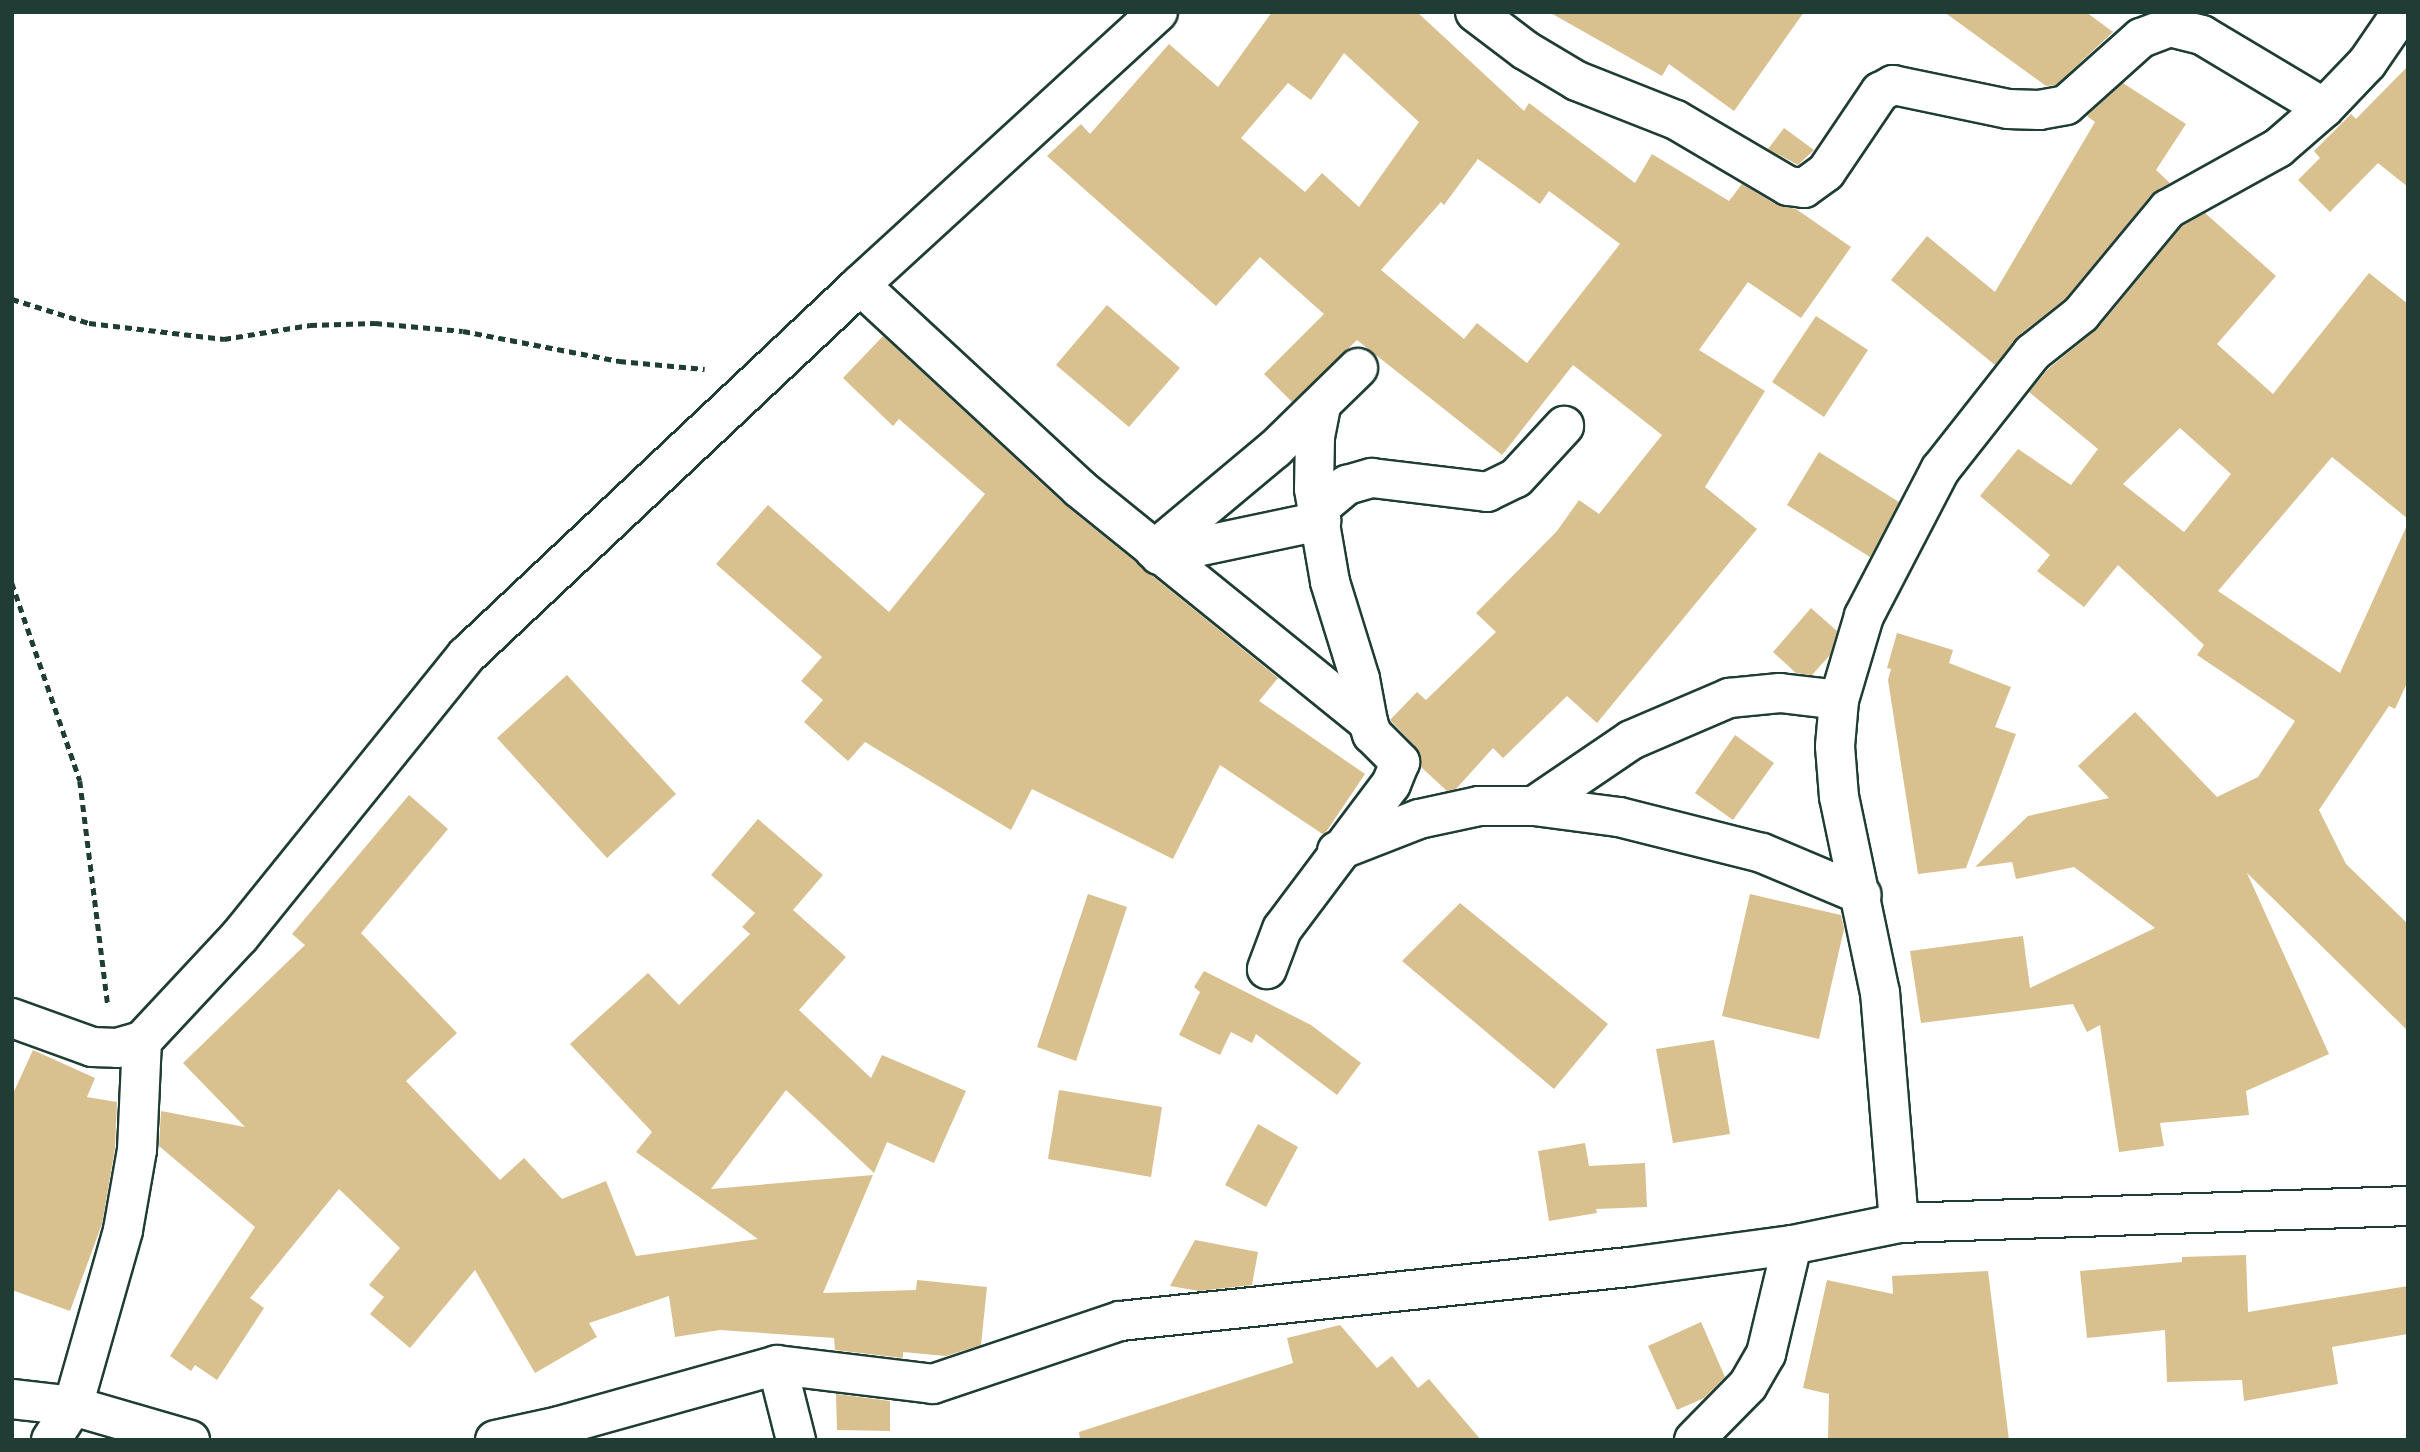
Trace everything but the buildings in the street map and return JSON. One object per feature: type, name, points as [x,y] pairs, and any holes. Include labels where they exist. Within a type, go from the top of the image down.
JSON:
[{"type":"street","points":[[12,1018],[92,1047],[130,1044],[240,936],[467,655],[860,285],[1158,12]]},
{"type":"street","points":[[1475,12],[1525,50],[1577,81],[1676,121],[1787,186],[1804,188],[1826,173],[1880,92],[1893,85],[2008,109],[2039,110],[2066,105],[2141,38],[2170,27],[2202,35],[2324,108]]},
{"type":"street","points":[[1899,1223],[1880,993],[1862,895],[1839,797],[1835,746],[1839,700],[1864,616],[1888,563],[1940,470],[1971,426],[2032,353],[2081,314],[2168,209],[2278,148],[2324,108],[2367,63],[2402,12]]},
{"type":"street","points":[[860,285],[958,380],[1157,552],[1368,722]]},
{"type":"street","points":[[1157,552],[1321,406],[1358,368]]},
{"type":"street","points":[[1267,969],[1282,929],[1337,851],[1391,784],[1400,762],[1372,734],[1360,679],[1330,582],[1313,461],[1321,406]]},
{"type":"street","points":[[1157,552],[1319,515],[1347,485],[1373,478],[1487,492],[1516,478],[1564,426]]},
{"type":"street","points":[[1534,806],[1631,740],[1718,702],[1780,693],[1839,700]]},
{"type":"street","points":[[1337,851],[1419,818],[1479,806],[1534,806],[1619,817],[1762,853],[1862,895]]},
{"type":"street","points":[[51,1440],[73,1406],[123,1230],[137,1150],[130,1044]]},
{"type":"street","points":[[495,1440],[559,1426],[777,1365],[933,1384],[1120,1321],[1792,1245],[1899,1223],[2408,1206]]},
{"type":"street","points":[[1694,1440],[1748,1385],[1766,1354],[1792,1245]]},
{"type":"street","points":[[777,1365],[796,1440]]},
{"type":"street","points":[[12,1399],[73,1406],[190,1440]]},
{"type":"path","points":[[12,299],[89,323],[223,339],[310,325],[375,323],[463,331],[619,361],[764,375]]},
{"type":"path","points":[[12,583],[80,781],[92,851],[99,962],[130,1044]]}]
